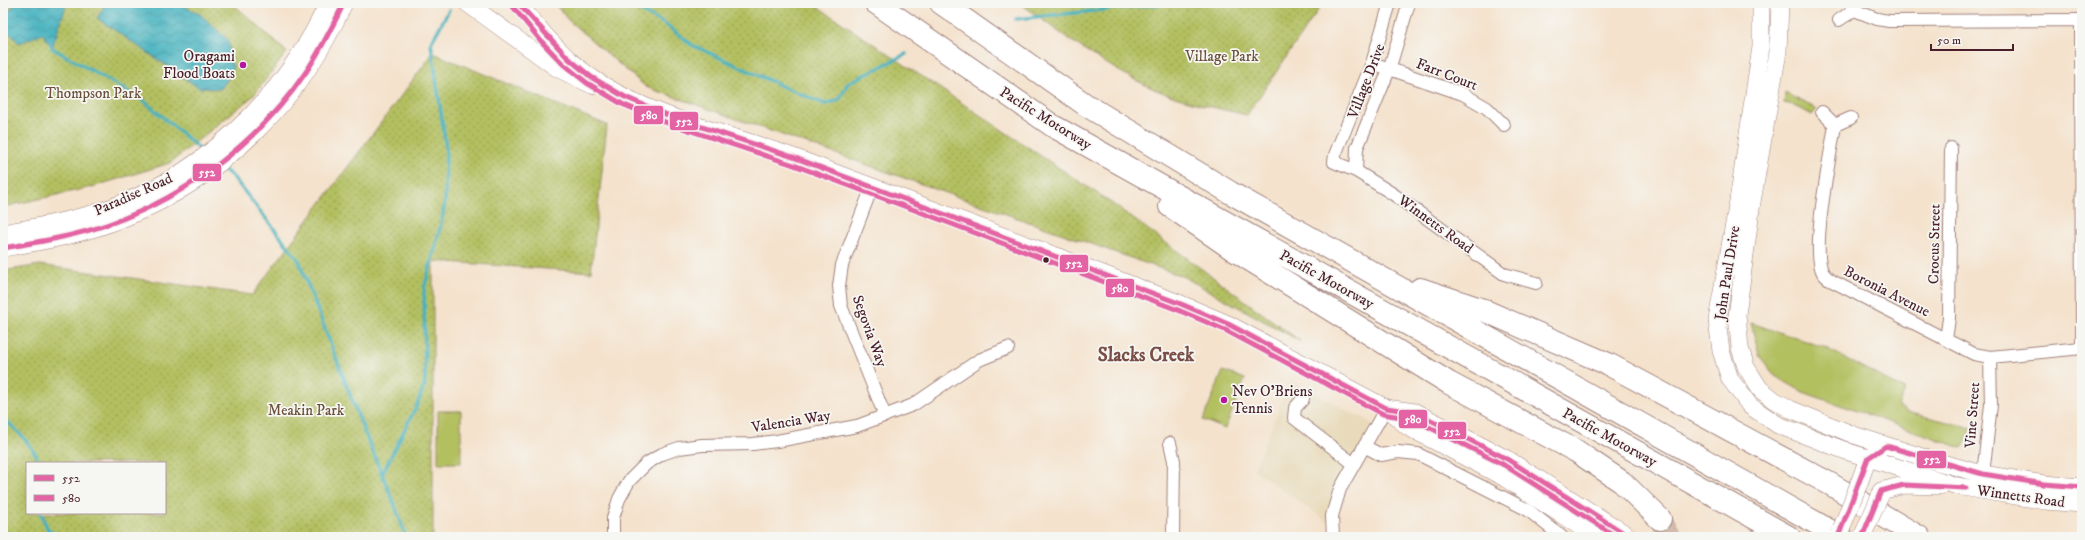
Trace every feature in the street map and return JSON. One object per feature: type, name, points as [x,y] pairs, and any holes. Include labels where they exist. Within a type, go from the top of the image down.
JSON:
[{"type":"highway","name":"Pacific Motorway","points":[[876,3],[1053,126],[1788,537]]},
{"type":"highway","name":"Pacific Motorway","points":[[941,3],[1086,105],[1231,193],[1841,537]]},
{"type":"highway","points":[[1053,126],[1234,250],[1360,329],[1449,383],[1576,451],[1622,482],[1660,519]]},
{"type":"highway","points":[[1375,275],[1483,310],[1608,364],[1832,485],[1920,537]]},
{"type":"main road","name":"Paradise Road","points":[[3,248],[82,232],[123,219],[162,201],[191,175],[246,132],[276,111],[311,66],[344,3]]},
{"type":"main road","points":[[467,3],[557,68],[590,85],[601,85]]},
{"type":"main road","points":[[518,3],[557,47],[601,85],[649,109],[872,186],[1173,301],[1228,324],[1386,408],[1408,427],[1505,478],[1596,537]]},
{"type":"main road","name":"John Paul Drive","points":[[1761,3],[1761,47],[1738,201],[1717,320],[1721,350],[1730,379],[1750,406],[1778,425],[1868,458]]},
{"type":"main road","name":"John Paul Drive","points":[[1780,3],[1778,52],[1752,202],[1739,300],[1738,333],[1740,348],[1746,367],[1760,389],[1774,400],[1790,409],[1886,446]]},
{"type":"main road","name":"Paradise Road","points":[[246,132],[292,67],[325,6]]},
{"type":"main road","name":"Paradise Road","points":[[3,233],[93,214],[157,187],[191,175]]},
{"type":"main road","points":[[1386,408],[1415,412],[1507,459],[1630,537]]},
{"type":"main road","points":[[1838,537],[1868,458],[1886,446],[1890,465],[1862,537]]},
{"type":"main road","name":"Winnetts Road","points":[[1886,446],[1983,474],[2044,484],[2082,487]]},
{"type":"main road","name":"Winnetts Road","points":[[1868,458],[1957,486],[2045,501],[2082,504]]},
{"type":"main road","points":[[1880,493],[1904,485],[1957,486]]},
{"type":"street","name":"Village Drive","points":[[1336,163],[1335,155],[1372,63],[1390,3]]},
{"type":"street","name":"Village Drive","points":[[1356,171],[1357,148],[1389,70],[1409,3]]},
{"type":"street","points":[[1839,20],[1853,6],[1877,19],[1889,21],[2082,20],[2082,342]]},
{"type":"street","name":"Farr Court","points":[[1372,63],[1463,94],[1487,108],[1504,125]]},
{"type":"street","points":[[1822,112],[1835,125],[1851,118]]},
{"type":"street","name":"Boronia Avenue","points":[[1835,125],[1821,219],[1820,259],[1823,273],[1832,281],[1974,354],[1990,357],[2082,348]]},
{"type":"street","name":"Crocus Street","points":[[1946,340],[1949,318],[1951,148]]},
{"type":"street","name":"Winnetts Road","points":[[1336,163],[1356,171],[1393,194],[1504,274],[1536,283]]},
{"type":"street","name":"Segovia Way","points":[[872,186],[842,265],[839,286],[841,306],[885,416]]},
{"type":"street","name":"Valencia Way","points":[[613,537],[613,518],[629,481],[646,464],[662,454],[679,448],[702,445],[753,444],[857,426],[913,405],[979,360],[1008,348]]},
{"type":"street","name":"Vine Street","points":[[1983,474],[1991,405],[1990,357]]},
{"type":"street","points":[[1303,399],[1295,408],[1294,418],[1354,464]]},
{"type":"street","points":[[1334,537],[1332,516],[1340,489],[1386,408]]},
{"type":"street","points":[[1170,444],[1174,461],[1173,537]]},
{"type":"street","points":[[1364,446],[1381,455],[1398,452],[1418,454],[1528,510],[1561,537]]},
{"type":"shaded area","points":[[1290,381],[1372,423],[1328,522],[1254,470]]},
{"type":"green space","name":"Thompson Park","points":[[3,3],[232,3],[287,52],[253,96],[170,163],[92,187],[3,207]]},
{"type":"green space","points":[[554,3],[812,3],[1113,204],[1300,341],[1182,276],[646,87],[568,20]]},
{"type":"green space","name":"Village Park","points":[[1020,3],[1323,3],[1247,115],[1178,98],[1156,90],[1120,72],[1085,50]]},
{"type":"green space","name":"Meakin Park","points":[[433,53],[607,125],[591,272],[433,261],[433,537],[3,537],[3,271],[40,265],[252,295]]},
{"type":"green space","points":[[1785,93],[1817,109],[1812,115],[1794,105],[1784,103]]},
{"type":"green space","points":[[1751,323],[1824,347],[1905,390],[1898,406],[1907,412],[1972,428],[1962,448],[1803,392],[1775,376],[1759,355]]},
{"type":"green space","name":"Nev O'Briens Tennis","points":[[1223,371],[1245,379],[1225,429],[1203,420]]},
{"type":"green space","points":[[438,411],[461,411],[461,463],[438,463]]},
{"type":"water","points":[[15,3],[67,3],[52,48],[43,34],[19,43],[3,27],[3,20]]},
{"type":"water","points":[[106,3],[177,3],[200,14],[228,40],[233,71],[221,89],[199,88],[97,18]]},
{"type":"waterway","points":[[626,3],[665,24],[692,45],[825,104],[839,100],[848,83],[906,54]]},
{"type":"waterway","points":[[1016,19],[1170,3]]},
{"type":"waterway","points":[[382,474],[417,405],[425,383],[424,289],[441,225],[445,201],[446,148],[431,43],[449,10]]},
{"type":"waterway","points":[[51,44],[52,48],[143,100],[202,151]]},
{"type":"waterway","points":[[221,167],[233,177],[298,259],[406,537]]},
{"type":"waterway","name":"Slacks Creek","points":[[3,418],[29,444],[39,462]]},
{"type":"waterway","name":"Slacks Creek","points":[[41,514],[48,530],[61,537]]},
{"type":"tunnel","points":[[1660,519],[1669,537]]},
{"type":"transit line","name":"552","points":[[3,248],[70,235],[109,224],[138,212],[194,182],[244,143],[287,97],[317,55],[344,3]]},
{"type":"transit line","name":"552","points":[[518,3],[568,58],[591,77],[625,97],[672,117],[793,157],[1181,304],[1228,324],[1386,408],[1415,412],[1507,459],[1630,537]]},
{"type":"transit line","name":"580","points":[[513,7],[541,41],[563,64],[587,83],[622,104],[670,124],[791,164],[936,218],[1178,310],[1225,330],[1383,414],[1413,419],[1504,465],[1617,537]]},
{"type":"transit line","name":"552","points":[[1838,537],[1868,458],[1886,446],[1983,474],[2044,484],[2082,487]]},
{"type":"transit line","name":"552","points":[[1862,537],[1881,491],[1904,485],[1966,488]]},
{"type":"place","name":"Oragami Flood Boats","points":[[243,65]]},
{"type":"place","name":"Nev O'Briens Tennis","points":[[1224,400]]},
{"type":"district","name":"Slacks Creek","points":[[1146,354]]}]
